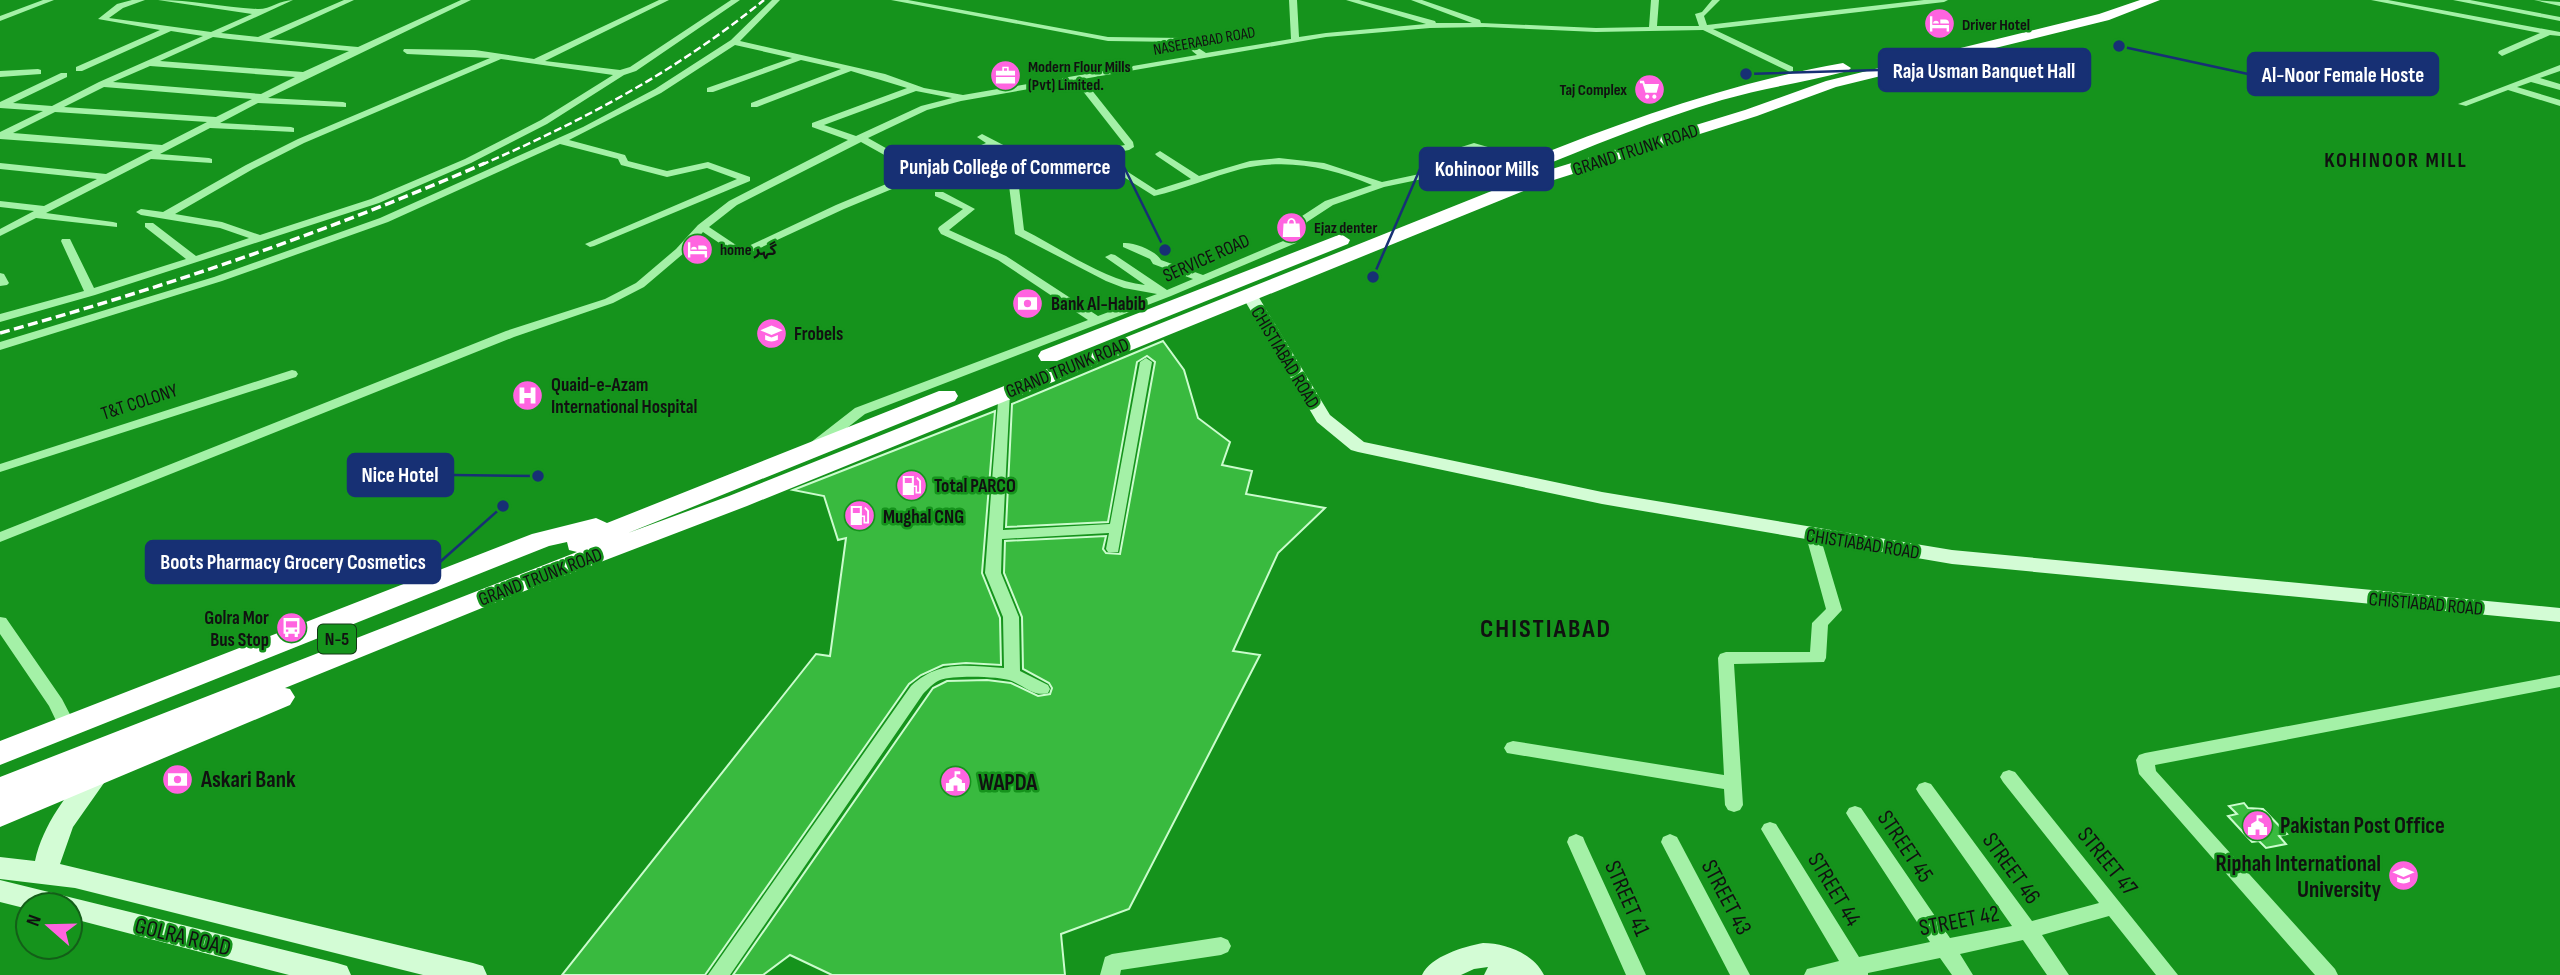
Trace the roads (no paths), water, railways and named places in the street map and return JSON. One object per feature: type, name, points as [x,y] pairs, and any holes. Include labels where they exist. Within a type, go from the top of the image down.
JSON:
[{"type":"highway","name":"GRAND TRUNK ROAD","points":[[0,772],[1004,392],[1250,296],[1535,172],[1655,116],[1779,81],[1862,65],[2119,0]]},
{"type":"highway","name":"GRAND TRUNK ROAD","points":[[0,790],[500,591],[668,518],[806,453],[1471,189],[1751,113],[1831,84],[2104,17],[2152,0]]},
{"type":"highway","points":[[1831,84],[1707,117],[1695,113],[1862,65]]},
{"type":"highway","points":[[1683,115],[1695,120],[1535,172],[1683,115]]},
{"type":"highway","points":[[0,753],[541,540],[668,518]]},
{"type":"highway","points":[[0,814],[385,653],[668,518]]},
{"type":"main road","name":"CHISTIABAD ROAD","points":[[1250,296],[1323,418],[1358,446],[1545,487],[1813,536],[2022,565],[2560,615]]},
{"type":"main road","points":[[46,874],[47,859],[60,827],[99,773]]},
{"type":"main road","points":[[0,868],[75,877],[473,975]]},
{"type":"main road","name":"GOLRA ROAD","points":[[84,911],[337,975]]},
{"type":"main road","points":[[1453,971],[1470,957],[1486,954],[1503,956],[1515,971]]},
{"type":"street","points":[[0,19],[50,0]]},
{"type":"street","points":[[141,0],[120,6],[102,19],[258,40],[361,50]]},
{"type":"street","points":[[162,0],[261,12]]},
{"type":"street","points":[[0,135],[148,62],[289,0]]},
{"type":"street","points":[[258,40],[350,0]]},
{"type":"street","points":[[0,233],[305,75],[467,0]]},
{"type":"street","points":[[535,62],[664,0]]},
{"type":"street","points":[[0,318],[91,293],[375,201],[468,160],[544,122],[621,73],[633,69],[736,0]]},
{"type":"street","points":[[0,346],[218,279],[384,220],[586,130],[657,91],[734,42],[776,0]]},
{"type":"street","points":[[895,0],[1108,39],[1183,40],[1203,55]]},
{"type":"street","points":[[1293,0],[1295,40]]},
{"type":"street","points":[[1350,0],[1440,26]]},
{"type":"street","points":[[1415,0],[1485,25]]},
{"type":"street","points":[[1653,30],[1655,0]]},
{"type":"street","points":[[1716,0],[1704,14],[1699,14],[1704,28],[1790,69]]},
{"type":"street","name":"NASEERABAD ROAD","points":[[0,537],[532,327],[610,301],[640,285],[680,251],[702,227],[733,203],[924,108],[964,97],[1295,40],[1440,26],[1653,30],[1704,28],[1944,0]]},
{"type":"street","points":[[2375,0],[2560,34]]},
{"type":"street","points":[[2437,12],[2442,0]]},
{"type":"street","points":[[2457,0],[2560,19]]},
{"type":"street","points":[[2538,0],[2560,4]]},
{"type":"street","points":[[0,10],[18,12]]},
{"type":"street","points":[[79,69],[171,29]]},
{"type":"street","points":[[2502,53],[2549,32]]},
{"type":"street","points":[[734,42],[850,68],[915,88],[964,97]]},
{"type":"street","points":[[407,51],[499,57],[621,73]]},
{"type":"street","points":[[165,216],[246,168],[304,139],[499,57]]},
{"type":"street","points":[[710,90],[801,57]]},
{"type":"street","points":[[148,62],[305,75]]},
{"type":"street","points":[[754,105],[850,68]]},
{"type":"street","points":[[2463,104],[2558,70]]},
{"type":"street","points":[[0,74],[38,72]]},
{"type":"street","points":[[1,105],[64,75]]},
{"type":"street","points":[[1014,168],[1129,147],[1130,144],[1077,78]]},
{"type":"street","points":[[2532,79],[2560,87]]},
{"type":"street","points":[[102,84],[343,105]]},
{"type":"street","points":[[2507,87],[2560,103]]},
{"type":"street","points":[[915,88],[815,125],[859,139],[921,172]]},
{"type":"street","points":[[1,105],[291,130]]},
{"type":"street","points":[[0,135],[163,148]]},
{"type":"street","points":[[982,137],[1010,152],[1014,168],[1019,232],[1124,285],[1163,292]]},
{"type":"street","points":[[557,141],[590,146],[622,157],[624,163],[667,174],[708,165],[768,184]]},
{"type":"street","points":[[702,227],[741,253],[921,172],[994,143]]},
{"type":"street","name":"SERVICE ROAD","points":[[806,453],[860,411],[1097,321],[1292,241],[1303,220],[1329,203],[1381,185],[1450,172],[1510,157],[1474,146],[1439,157],[1450,172]]},
{"type":"street","points":[[1160,154],[1199,180]]},
{"type":"street","points":[[149,156],[209,161]]},
{"type":"street","points":[[1111,165],[1154,193],[1264,162],[1345,169],[1381,185]]},
{"type":"street","points":[[0,166],[107,177]]},
{"type":"street","points":[[1450,172],[1471,189]]},
{"type":"street","points":[[590,244],[746,179]]},
{"type":"street","points":[[939,194],[970,209],[946,225],[943,229],[945,232],[1002,258],[1097,321]]},
{"type":"street","points":[[0,204],[45,209]]},
{"type":"street","points":[[141,212],[222,225],[262,239]]},
{"type":"street","points":[[34,215],[113,225]]},
{"type":"street","points":[[149,225],[193,259]]},
{"type":"street","points":[[66,241],[91,293]]},
{"type":"street","points":[[1128,245],[1154,257],[1157,262]]},
{"type":"street","points":[[1111,257],[1163,292]]},
{"type":"street","points":[[1130,270],[1157,262],[1202,278]]},
{"type":"street","points":[[1113,549],[1146,362]]},
{"type":"street","name":"T&T COLONY","points":[[0,468],[292,374]]},
{"type":"street","points":[[1004,392],[993,573],[1011,617],[1012,674]]},
{"type":"street","points":[[995,535],[1117,528]]},
{"type":"street","points":[[1734,804],[1726,658],[1818,657],[1820,623],[1835,610],[1813,536]]},
{"type":"street","points":[[0,622],[57,703],[67,726]]},
{"type":"street","points":[[718,975],[917,690],[931,677],[944,673],[1012,674],[1042,689]]},
{"type":"street","points":[[2328,975],[2148,774],[2146,760],[2560,681]]},
{"type":"street","points":[[1513,748],[1733,783]]},
{"type":"street","name":"STREET 47","points":[[2009,778],[2168,975]]},
{"type":"street","name":"STREET 46","points":[[1926,789],[2059,975]]},
{"type":"street","name":"STREET 45","points":[[1855,813],[1963,975]]},
{"type":"street","name":"STREET 44","points":[[1770,829],[1856,971]]},
{"type":"street","name":"STREET 41","points":[[1576,842],[1636,975]]},
{"type":"street","name":"STREET 43","points":[[1670,842],[1740,975]]},
{"type":"street","name":"STREET 42","points":[[1814,975],[1856,971],[1944,948],[2027,931],[2113,906]]},
{"type":"street","points":[[1110,975],[1112,963],[1222,946]]},
{"type":"railway","points":[[481,165],[593,112],[628,92],[698,49],[764,0]]},
{"type":"railway","points":[[0,333],[124,297],[246,257],[485,163]]},
{"type":"place","name":"Driver Hotel","points":[[1939,24]]},
{"type":"place","name":"Al-Noor Female Hoste","points":[[2119,46]]},
{"type":"place","name":"Raja Usman Banquet Hall","points":[[1746,74]]},
{"type":"place","name":"Modern Flour Mills (Pvt) Limited.","points":[[1005,75]]},
{"type":"place","name":"Taj Complex","points":[[1650,89]]},
{"type":"place","name":"Ejaz denter","points":[[1291,227]]},
{"type":"place","name":"home گہر","points":[[697,249]]},
{"type":"place","name":"Punjab College of Commerce","points":[[1165,250]]},
{"type":"place","name":"Kohinoor Mills","points":[[1373,277]]},
{"type":"place","name":"Bank Al-Habib","points":[[1028,303]]},
{"type":"place","name":"Frobels","points":[[771,333]]},
{"type":"place","name":"Quaid-e-Azam International Hospital","points":[[528,395]]},
{"type":"place","name":"Nice Hotel","points":[[538,476]]},
{"type":"place","name":"Total PARCO","points":[[911,485]]},
{"type":"place","name":"Boots Pharmacy Grocery Cosmetics","points":[[503,506]]},
{"type":"place","name":"Mughal CNG","points":[[860,516]]},
{"type":"place","name":"Golra Mor Bus Stop","points":[[292,628]]},
{"type":"place","name":"Askari Bank","points":[[178,779]]},
{"type":"place","name":"WAPDA","points":[[955,782]]},
{"type":"place","name":"Pakistan Post Office","points":[[2257,825]]},
{"type":"place","name":"Riphah International University","points":[[2404,876]]},
{"type":"district","name":"KOHINOOR MILL","points":[[2396,160]]},
{"type":"district","name":"CHISTIABAD","points":[[1546,628]]}]
